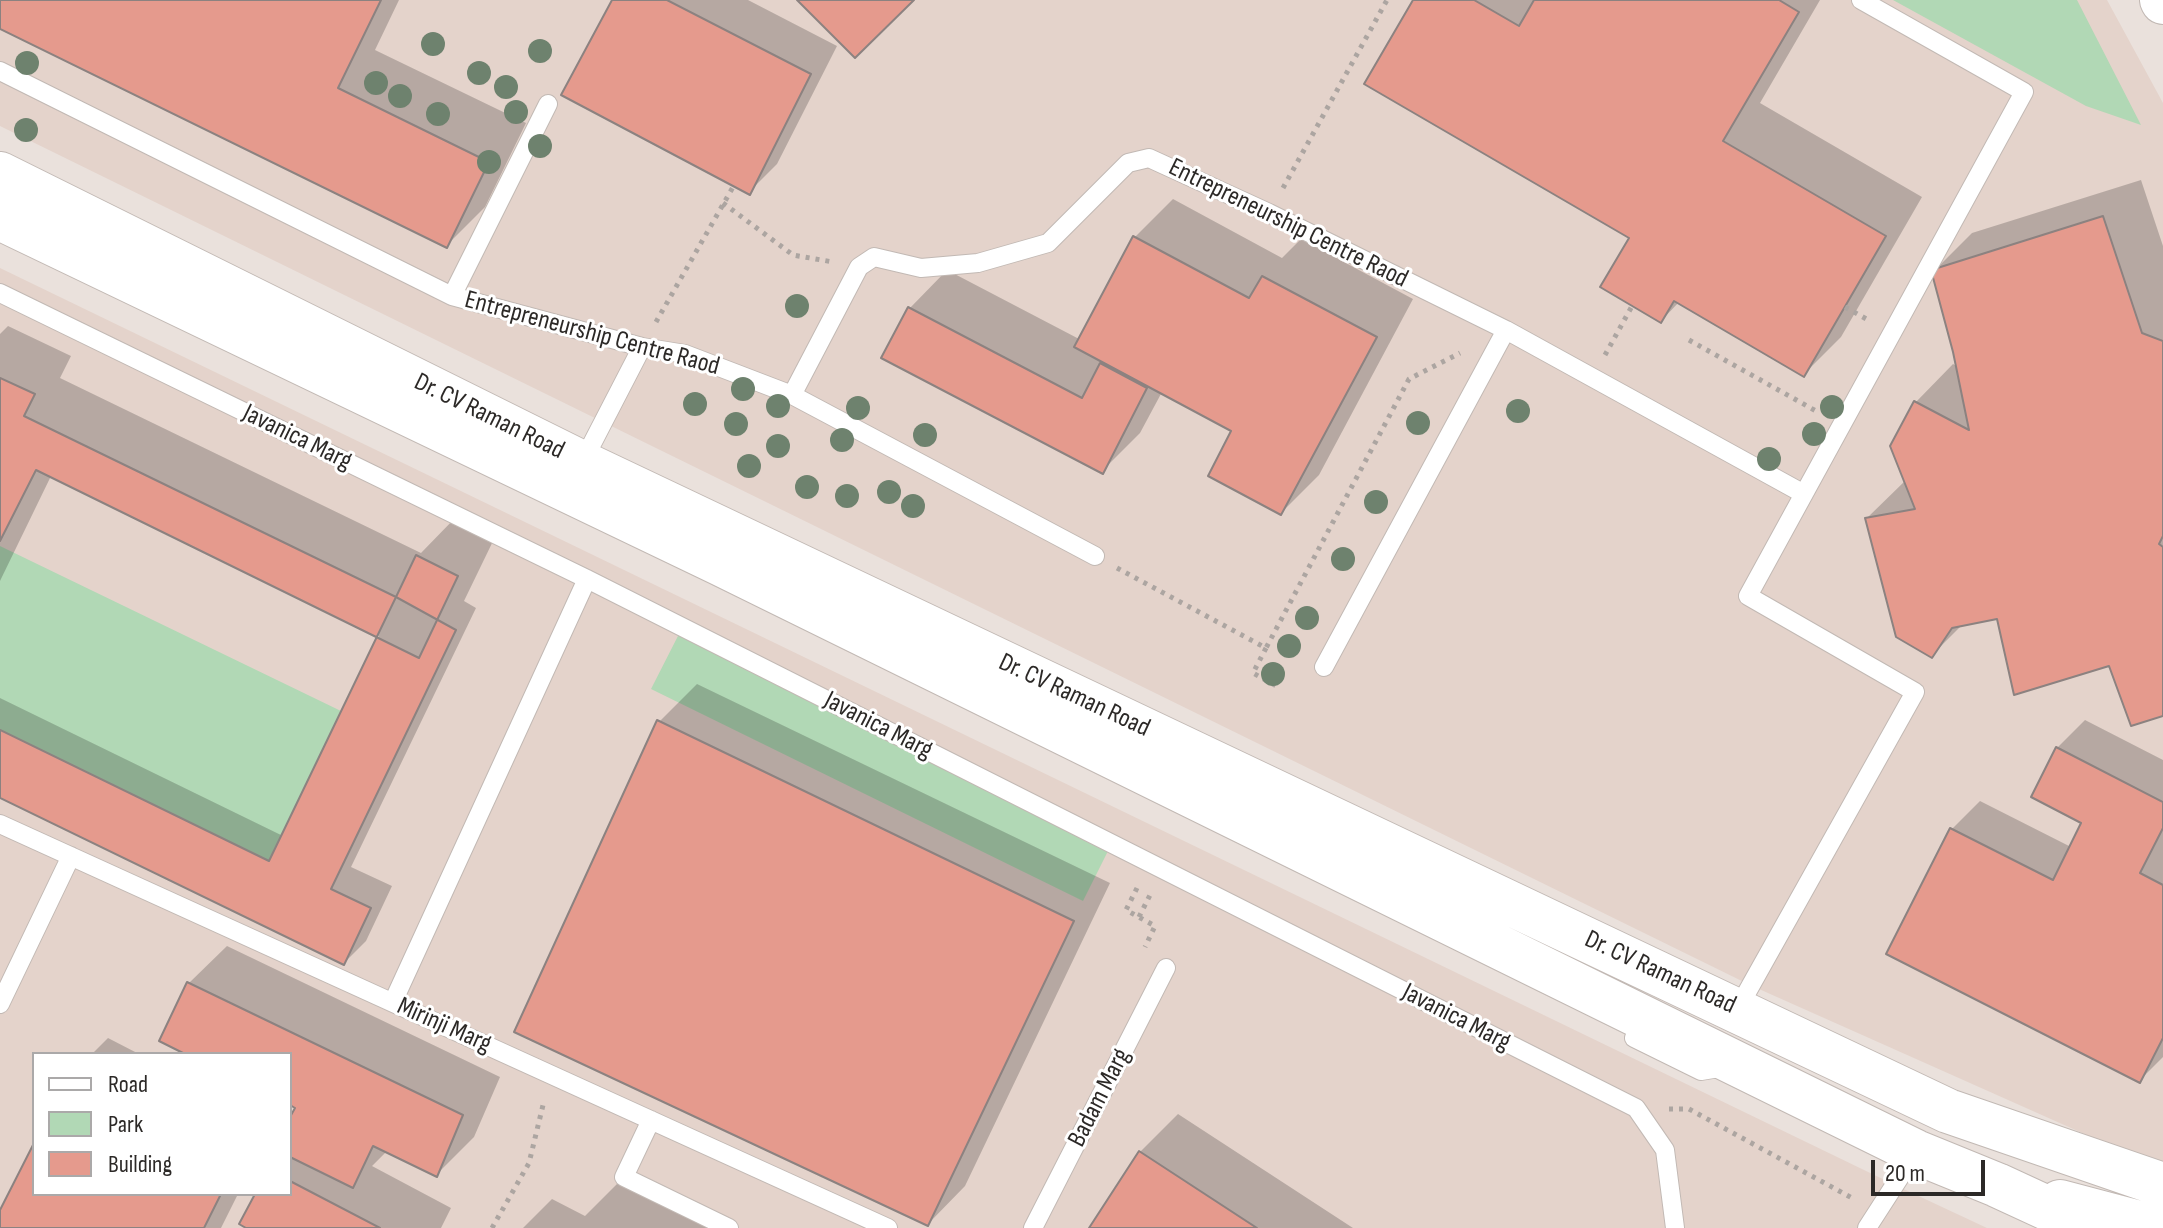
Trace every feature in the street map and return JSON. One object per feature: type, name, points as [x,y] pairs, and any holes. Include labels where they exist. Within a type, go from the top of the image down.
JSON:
[{"type":"highway","name":"Dr. CV Raman Road","points":[[0,174],[582,463],[1948,1111],[2163,1185]]},
{"type":"highway","name":"Dr. CV Raman Road","points":[[0,218],[719,563],[1502,959],[1739,1065],[1916,1152],[1997,1185]]},
{"type":"highway","points":[[1997,1185],[2090,1228]]},
{"type":"highway","points":[[1997,1185],[2158,1228]]},
{"type":"lane","points":[[1737,1010],[1915,692],[1748,596],[2024,92],[1861,0]]},
{"type":"lane","name":"Entrepreneurship Centre Raod","points":[[0,71],[452,296],[642,347],[685,354],[792,395],[1095,556]]},
{"type":"lane","points":[[452,296],[548,104]]},
{"type":"lane","name":"Entrepreneurship Centre Raod","points":[[859,267],[874,257],[921,268],[978,263],[1048,243],[1128,163],[1149,158],[1269,213],[1506,330],[1804,494]]},
{"type":"lane","points":[[792,395],[859,267]]},
{"type":"lane","name":"Javanica Marg","points":[[0,293],[587,579],[1636,1108],[1665,1150],[1675,1228]]},
{"type":"lane","points":[[1324,667],[1506,330]]},
{"type":"lane","points":[[582,463],[642,347]]},
{"type":"lane","points":[[393,1002],[587,579]]},
{"type":"lane","name":"Mirinji Marg","points":[[0,824],[875,1225]]},
{"type":"lane","points":[[0,1004],[71,856]]},
{"type":"lane","name":"Badam Marg","points":[[1033,1228],[1166,968]]},
{"type":"lane","points":[[1611,1026],[1701,1071],[1739,1065]]},
{"type":"lane","points":[[651,1120],[624,1177],[729,1228]]},
{"type":"lane","points":[[1872,1220],[1916,1152]]},
{"type":"path","points":[[1269,213],[1387,0]]},
{"type":"path","points":[[642,347],[733,187]]},
{"type":"path","points":[[723,203],[793,255],[859,267]]},
{"type":"path","points":[[1593,377],[1632,306]]},
{"type":"path","points":[[1280,688],[1253,673],[1409,379],[1506,330]]},
{"type":"path","points":[[1689,340],[1842,425]]},
{"type":"path","points":[[1095,556],[1266,648]]},
{"type":"path","points":[[1139,917],[1126,910],[1150,863]]},
{"type":"path","points":[[492,1228],[529,1163],[551,1074]]},
{"type":"path","points":[[1636,1108],[1689,1109],[1872,1220]]},
{"type":"shaded area","points":[[0,0],[2107,0],[2163,103],[2163,1169],[1750,985],[0,126]]},
{"type":"shaded area","points":[[0,268],[1895,1185],[1987,1228],[0,1228]]},
{"type":"green space","points":[[1893,0],[2077,0],[2141,125],[2086,106]]},
{"type":"green space","points":[[0,546],[341,711],[269,861],[0,730]]},
{"type":"green space","points":[[679,634],[1108,851],[1083,901],[651,689]]},
{"type":"building","points":[[0,0],[381,0],[338,88],[489,162],[447,248],[0,29]]},
{"type":"building","points":[[612,0],[667,0],[811,74],[750,195],[561,95]]},
{"type":"building","points":[[797,0],[914,0],[855,58]]},
{"type":"building","points":[[1413,0],[1474,0],[1519,26],[1534,0],[1779,0],[1799,12],[1723,141],[1886,236],[1804,377],[1674,301],[1661,323],[1600,287],[1629,238],[1364,84]]},
{"type":"building","points":[[2103,216],[2142,333],[2163,341],[2163,536],[2159,544],[2163,547],[2163,716],[2131,726],[2109,666],[2014,695],[1997,619],[1952,628],[1932,658],[1896,637],[1865,518],[1915,509],[1890,446],[1914,401],[1969,430],[1953,352],[1931,270]]},
{"type":"building","points":[[1133,236],[1249,298],[1262,276],[1377,337],[1281,515],[1208,476],[1231,431],[1074,347]]},
{"type":"building","points":[[908,307],[1082,398],[1100,363],[1147,388],[1103,474],[881,358]]},
{"type":"building","points":[[0,378],[35,394],[24,416],[396,597],[416,555],[458,576],[419,658],[36,470],[0,541]]},
{"type":"building","points":[[396,597],[456,630],[331,889],[371,908],[344,965],[0,798],[0,730],[269,861]]},
{"type":"building","points":[[657,720],[1074,921],[928,1226],[514,1032]]},
{"type":"building","points":[[2056,747],[2163,802],[2163,828],[2140,873],[2163,885],[2163,1038],[2140,1083],[1886,954],[1950,828],[2053,880],[2081,823],[2031,797]]},
{"type":"building","points":[[187,982],[463,1115],[437,1177],[373,1146],[353,1188],[292,1158],[292,1113],[295,1108],[292,1106],[292,1052],[181,1052],[159,1041]]},
{"type":"building","points":[[32,1147],[32,1196],[220,1196],[204,1228],[0,1228],[0,1210]]},
{"type":"building","points":[[1139,1151],[1257,1228],[1089,1228]]},
{"type":"building","points":[[292,1182],[380,1228],[246,1228],[239,1224],[254,1196],[292,1196]]}]
